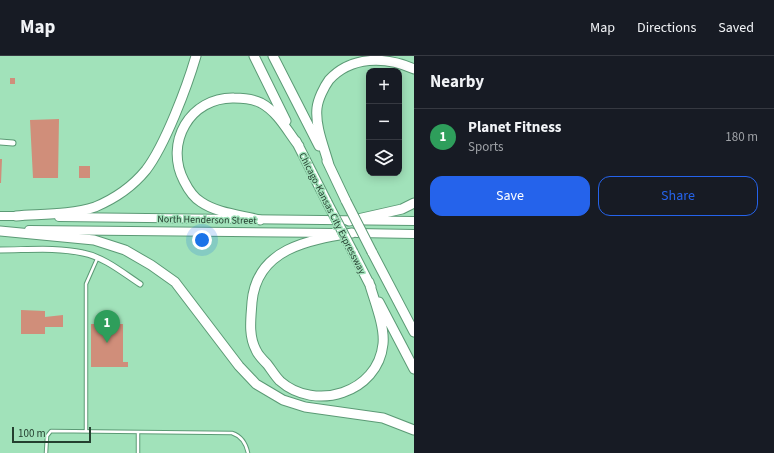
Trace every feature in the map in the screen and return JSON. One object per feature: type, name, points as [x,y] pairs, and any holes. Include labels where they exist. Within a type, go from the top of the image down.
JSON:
[{"type":"highway","points":[[16,216],[75,211],[94,207],[113,198],[129,187],[146,169],[160,146],[178,105],[196,56]]},
{"type":"highway","name":"Chicago-Kansas City Expressway","points":[[254,56],[327,202],[414,370]]},
{"type":"highway","name":"Chicago-Kansas City Expressway","points":[[273,56],[414,332]]},
{"type":"highway","points":[[329,164],[319,129],[317,108],[325,86],[336,72],[353,60],[370,56],[388,58],[414,68]]},
{"type":"highway","points":[[260,220],[217,209],[201,202],[188,189],[178,169],[177,146],[185,125],[194,112],[210,102],[226,97],[246,98],[262,103],[277,116],[299,146]]},
{"type":"highway","points":[[349,221],[402,209],[414,203]]},
{"type":"highway","points":[[0,230],[94,240],[125,250],[151,265],[175,282],[238,366],[256,384],[283,400],[305,407],[383,418],[414,430]]},
{"type":"highway","points":[[352,233],[313,239],[293,246],[277,256],[264,271],[253,290],[250,330],[256,350],[280,381],[294,389],[320,396],[350,391],[365,382],[373,372],[379,360],[384,343],[380,321],[369,282]]},
{"type":"highway","points":[[387,281],[414,323]]},
{"type":"main road","name":"North Henderson Street","points":[[0,216],[414,221]]},
{"type":"main road","name":"North Henderson Street","points":[[0,230],[414,234]]},
{"type":"street","points":[[0,142],[13,143]]},
{"type":"street","points":[[0,250],[57,249],[85,253],[117,268],[140,284]]},
{"type":"lane","points":[[86,431],[86,284],[97,258]]},
{"type":"lane","points":[[46,453],[47,436],[51,431],[232,433],[238,435],[246,445],[248,453]]},
{"type":"lane","points":[[138,432],[138,453]]},
{"type":"building","points":[[10,78],[15,78],[15,84],[10,84]]},
{"type":"building","points":[[59,119],[58,178],[33,178],[30,120]]},
{"type":"building","points":[[0,159],[2,159],[1,183],[0,183]]},
{"type":"building","points":[[79,166],[90,166],[90,178],[79,178]]},
{"type":"building","points":[[21,310],[45,311],[45,317],[63,315],[63,327],[45,327],[45,334],[21,334]]},
{"type":"building","points":[[99,321],[111,321],[111,324],[123,324],[123,362],[128,362],[128,367],[91,367],[91,324],[99,324]]},
{"type":"place","name":"Planet Fitness","points":[[107,343]]}]
